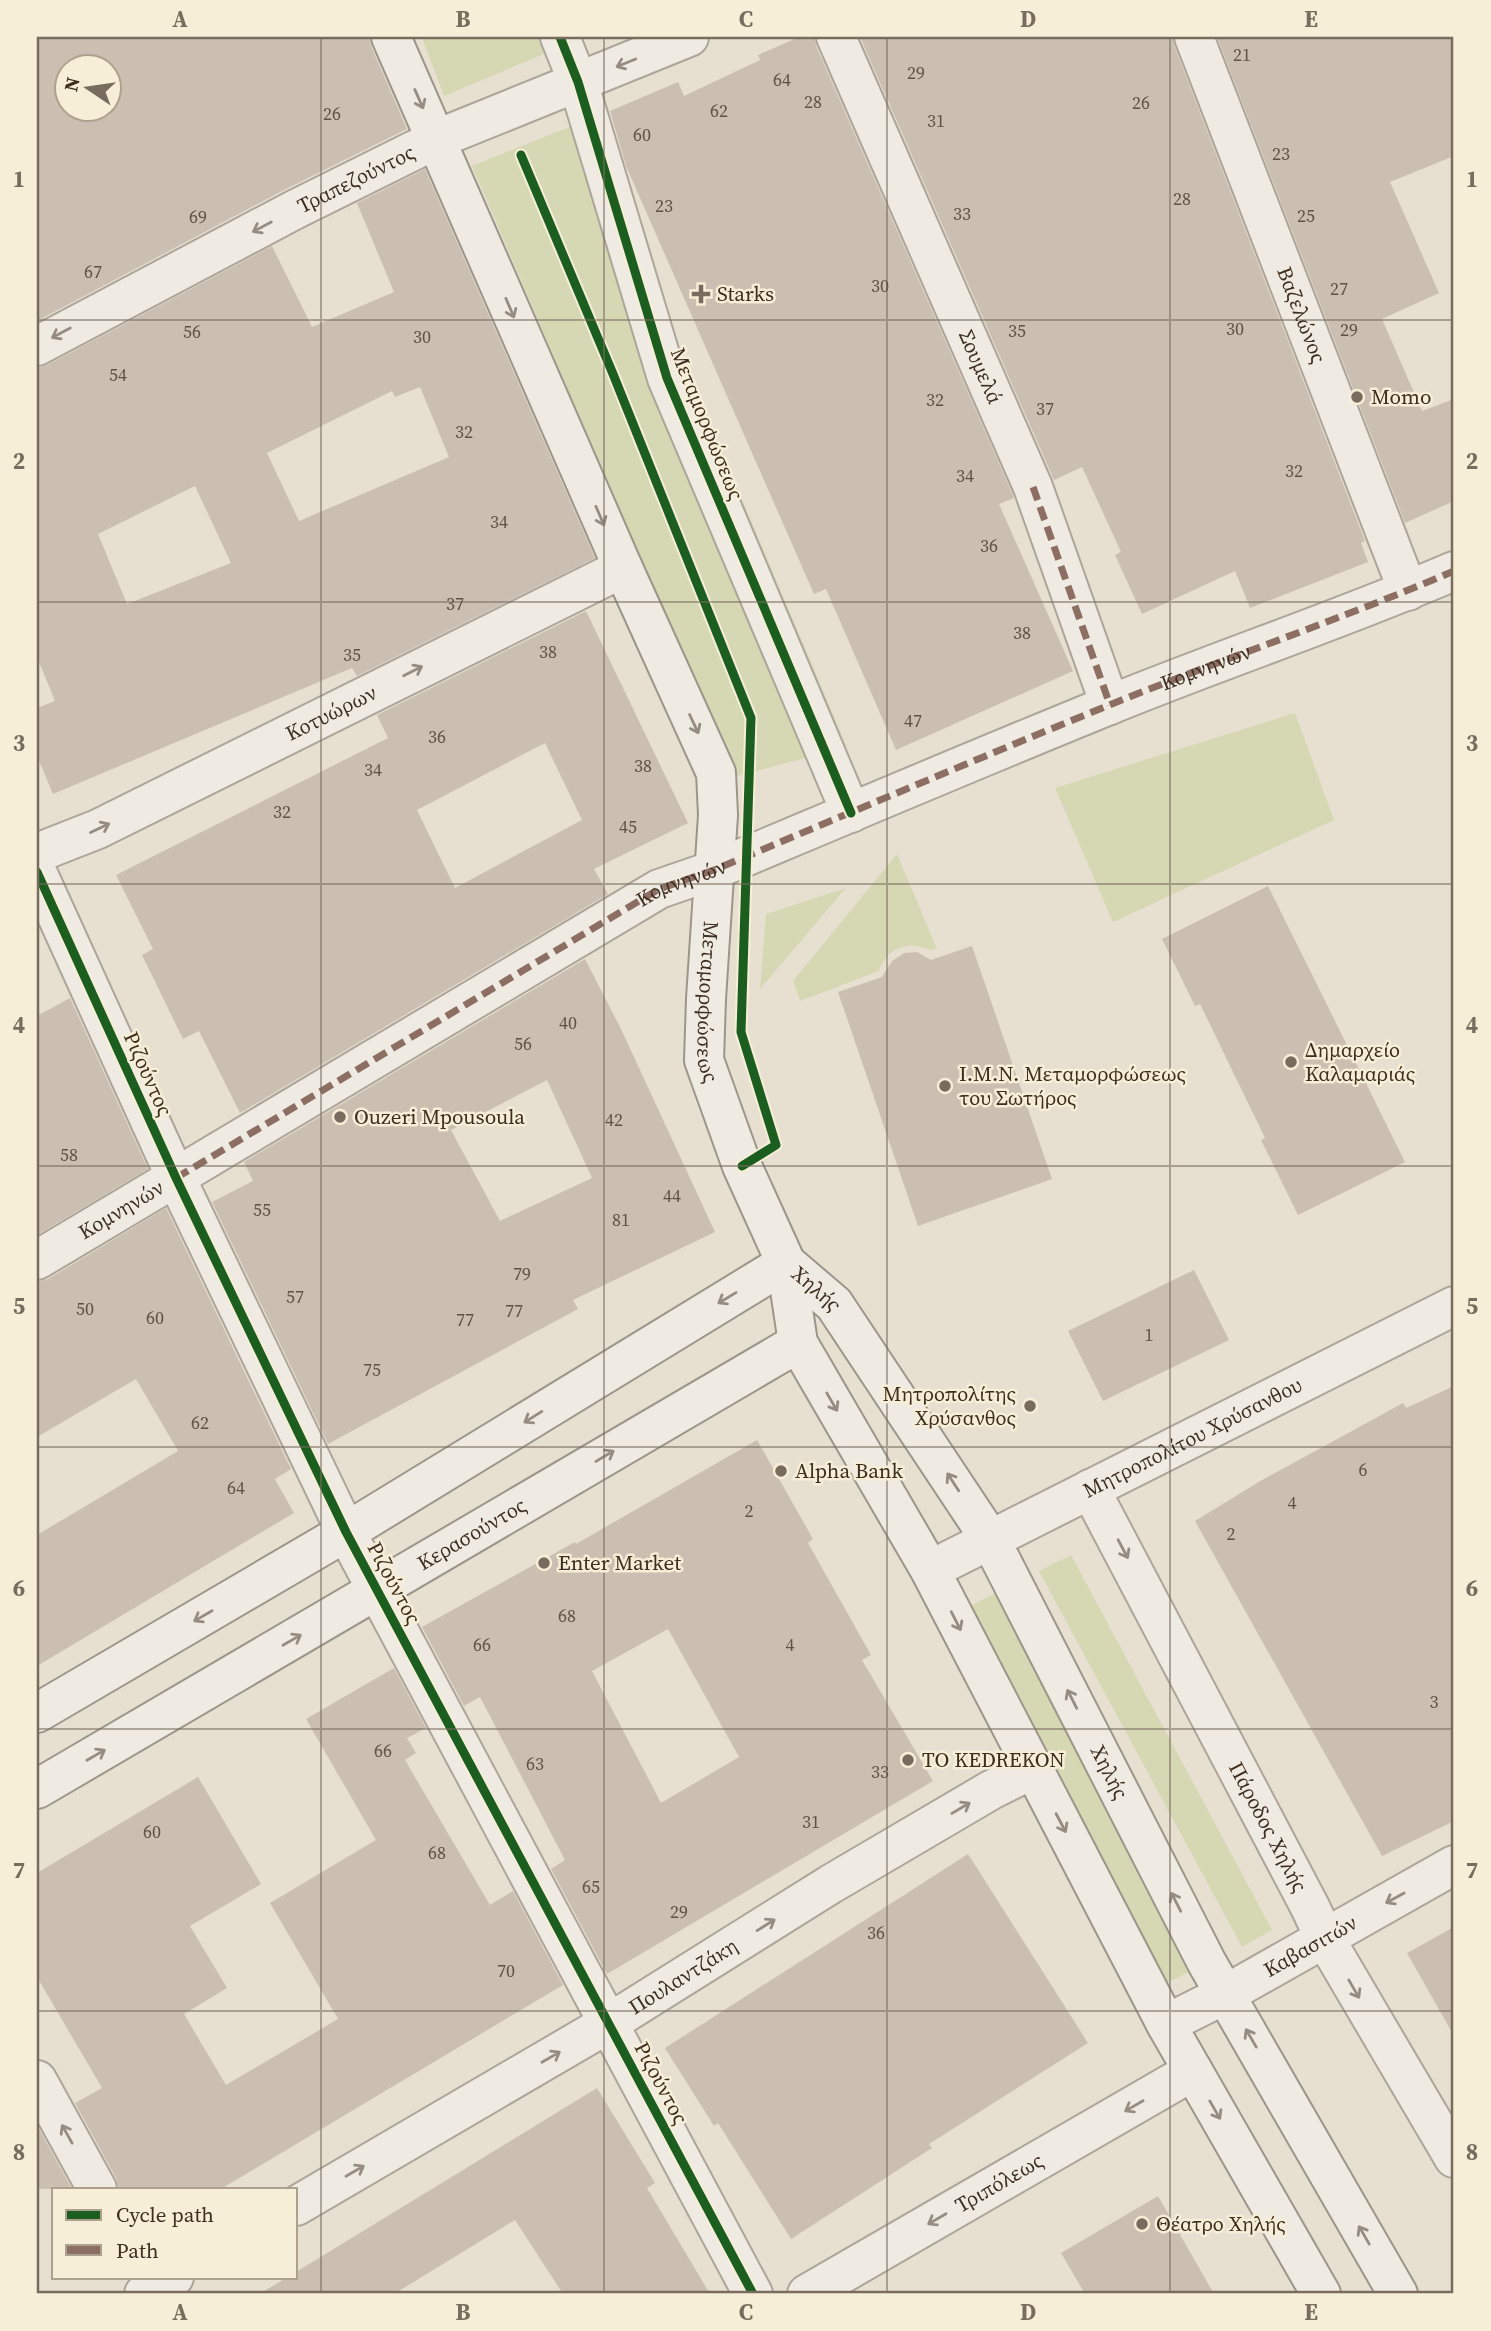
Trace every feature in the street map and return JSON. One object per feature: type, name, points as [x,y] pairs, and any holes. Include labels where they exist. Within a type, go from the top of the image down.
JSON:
[{"type":"street","name":"Μεταμορφώσεως","points":[[391,37],[622,568],[716,772],[719,815],[706,999],[705,1060],[742,1166],[786,1264]]},
{"type":"street","name":"Μεταμορφώσεως","points":[[560,37],[578,82],[667,378],[851,813]]},
{"type":"street","name":"Τραπεζούντος","points":[[37,346],[294,210],[437,139],[689,37]]},
{"type":"street","name":"Σουμελά","points":[[836,37],[1033,487],[1110,705]]},
{"type":"street","name":"Βαζελώνος","points":[[1194,37],[1408,591]]},
{"type":"street","name":"Κοτυώρων","points":[[37,853],[98,829],[622,568]]},
{"type":"street","name":"Κομνηνών","points":[[37,1260],[659,889],[714,870],[1110,705],[1454,571]]},
{"type":"street","name":"Ριζούντος","points":[[37,872],[176,1178],[346,1532],[753,2294]]},
{"type":"street","name":"Χηλής","points":[[786,1264],[798,1343],[930,1570],[1167,2024],[1321,2294]]},
{"type":"street","name":"Χηλής","points":[[786,1264],[835,1304],[990,1539],[1207,1963],[1398,2294]]},
{"type":"street","points":[[37,1713],[346,1532],[786,1264]]},
{"type":"street","name":"Μητροπολίτου Χρύσανθου","points":[[930,1570],[1454,1307]]},
{"type":"street","name":"Κερασούντος","points":[[37,1789],[798,1343]]},
{"type":"street","name":"Πάροδος Χηλής","points":[[1090,1489],[1324,1937],[1454,2158]]},
{"type":"street","name":"Πουλαντζάκη","points":[[298,2205],[609,2023],[831,1884],[1033,1769]]},
{"type":"street","name":"Καβασιτών","points":[[1167,2024],[1226,1994],[1454,1865]]},
{"type":"street","name":"Τριπόλεως","points":[[807,2294],[1193,2071]]},
{"type":"street","points":[[37,2080],[96,2188]]},
{"type":"green space","points":[[422,37],[553,37],[558,48],[444,96]]},
{"type":"green space","points":[[582,122],[847,747],[734,777],[472,166]]},
{"type":"green space","points":[[1295,713],[1334,820],[1113,922],[1055,788]]},
{"type":"green space","points":[[897,854],[937,949],[913,946],[900,948],[885,959],[879,971],[800,1001],[793,981]]},
{"type":"green space","points":[[846,888],[760,989],[766,914]]},
{"type":"green space","points":[[1071,1555],[1272,1930],[1242,1947],[1039,1571]]},
{"type":"green space","points":[[1013,1584],[1207,1963],[1150,1991],[953,1615]]},
{"type":"building","points":[[37,37],[369,37],[407,129],[284,190],[37,321]]},
{"type":"building","points":[[799,37],[815,37],[816,46],[1013,495],[1014,498],[999,504],[1073,671],[896,750],[826,589],[814,594],[626,166],[610,111],[678,82],[684,96],[760,60],[758,55]]},
{"type":"building","points":[[860,37],[1173,37],[1365,541],[1361,543],[1368,562],[1250,608],[1235,571],[1142,614],[1115,555],[1121,552],[1082,467],[1054,480]]},
{"type":"building","points":[[1217,37],[1454,37],[1454,156],[1390,182],[1439,293],[1382,319],[1422,411],[1454,399],[1454,501],[1405,523]]},
{"type":"building","points":[[425,169],[595,558],[357,676],[352,668],[53,794],[37,756],[37,708],[55,701],[37,657],[37,368],[272,246],[312,327],[394,292],[357,203]],"holes":[[[420,387],[449,457],[299,521],[267,453],[392,391],[395,397]],[[195,486],[231,563],[127,604],[98,534]]]},
{"type":"building","points":[[586,611],[688,823],[594,869],[608,894],[240,1113],[199,1031],[183,1039],[142,955],[153,949],[116,875],[388,738],[377,715]],"holes":[[[545,743],[582,820],[455,888],[417,810]]]},
{"type":"building","name":"Δημαρχείο Καλαμαριάς","points":[[1268,886],[1405,1162],[1298,1215],[1261,1140],[1265,1138],[1200,1004],[1195,1006],[1162,939]]},
{"type":"building","name":"Ι.Μ.Ν. Μεταμορφώσεως του Σωτήρος","points":[[972,946],[1052,1179],[918,1226],[838,992],[882,977],[892,961],[904,953],[917,952],[931,960]]},
{"type":"building","points":[[585,959],[621,1029],[715,1232],[573,1300],[578,1309],[328,1444],[212,1202],[253,1181],[244,1162]],"holes":[[[547,1080],[592,1178],[500,1221],[451,1130]]]},
{"type":"building","points":[[70,998],[148,1169],[37,1235],[37,1016]]},
{"type":"building","points":[[166,1208],[291,1469],[275,1479],[294,1513],[37,1666],[37,1535],[178,1451],[136,1379],[37,1437],[37,1282],[48,1279]]},
{"type":"building","points":[[1194,1270],[1229,1340],[1103,1401],[1068,1331]]},
{"type":"building","points":[[1454,1386],[1454,1821],[1382,1856],[1195,1521],[1262,1480],[1403,1403],[1406,1408]]},
{"type":"building","points":[[757,1440],[813,1539],[808,1543],[871,1655],[862,1660],[933,1781],[607,1974],[551,1869],[565,1860],[480,1697],[464,1706],[422,1627],[575,1542],[576,1544]],"holes":[[[668,1629],[739,1757],[661,1803],[592,1671]]]},
{"type":"building","points":[[394,1668],[426,1728],[407,1738],[416,1753],[405,1760],[490,1905],[513,1891],[563,1985],[223,2188],[119,2188],[116,2178],[75,2103],[102,2088],[37,1977],[37,1873],[198,1777],[261,1884],[190,1926],[227,1988],[184,2014],[226,2085],[338,2019],[270,1903],[376,1840],[306,1719]]},
{"type":"building","points":[[968,1854],[1088,2043],[929,2144],[932,2148],[791,2239],[718,2123],[714,2126],[665,2048]]},
{"type":"building","points":[[1454,1927],[1454,2036],[1407,1953]]},
{"type":"building","points":[[597,2088],[655,2183],[647,2188],[710,2294],[563,2294],[515,2220],[394,2294],[259,2294],[286,2278],[298,2278],[298,2271]]},
{"type":"building","points":[[37,2125],[71,2188],[37,2189]]},
{"type":"building","name":"Θέατρο Χηλής","points":[[1158,2196],[1214,2294],[1085,2294],[1061,2253]]},
{"type":"marked path","points":[[1033,487],[1110,705]]},
{"type":"marked path","points":[[176,1178],[659,889],[714,870],[1112,704],[1454,571]]},
{"type":"cycle path","points":[[560,37],[578,82],[667,378],[851,813]]},
{"type":"cycle path","points":[[521,155],[613,374],[751,718],[741,1032],[776,1145],[742,1166]]},
{"type":"cycle path","points":[[37,872],[176,1178],[346,1532],[753,2294]]},
{"type":"place","name":"Starks","points":[[701,294]]},
{"type":"place","name":"Momo","points":[[1357,397]]},
{"type":"place","name":"Δημαρχείο Καλαμαριάς","points":[[1291,1062]]},
{"type":"place","name":"Ι.Μ.Ν. Μεταμορφώσεως του Σωτήρος","points":[[945,1086]]},
{"type":"place","name":"Ouzeri Mpousoula","points":[[340,1117]]},
{"type":"place","name":"Μητροπολίτης Χρύσανθος","points":[[1030,1406]]},
{"type":"place","name":"Alpha Bank","points":[[781,1471]]},
{"type":"place","name":"Enter Market","points":[[544,1563]]},
{"type":"place","name":"TO KEDREKON","points":[[908,1760]]},
{"type":"place","name":"Θέατρο Χηλής","points":[[1142,2224]]}]
